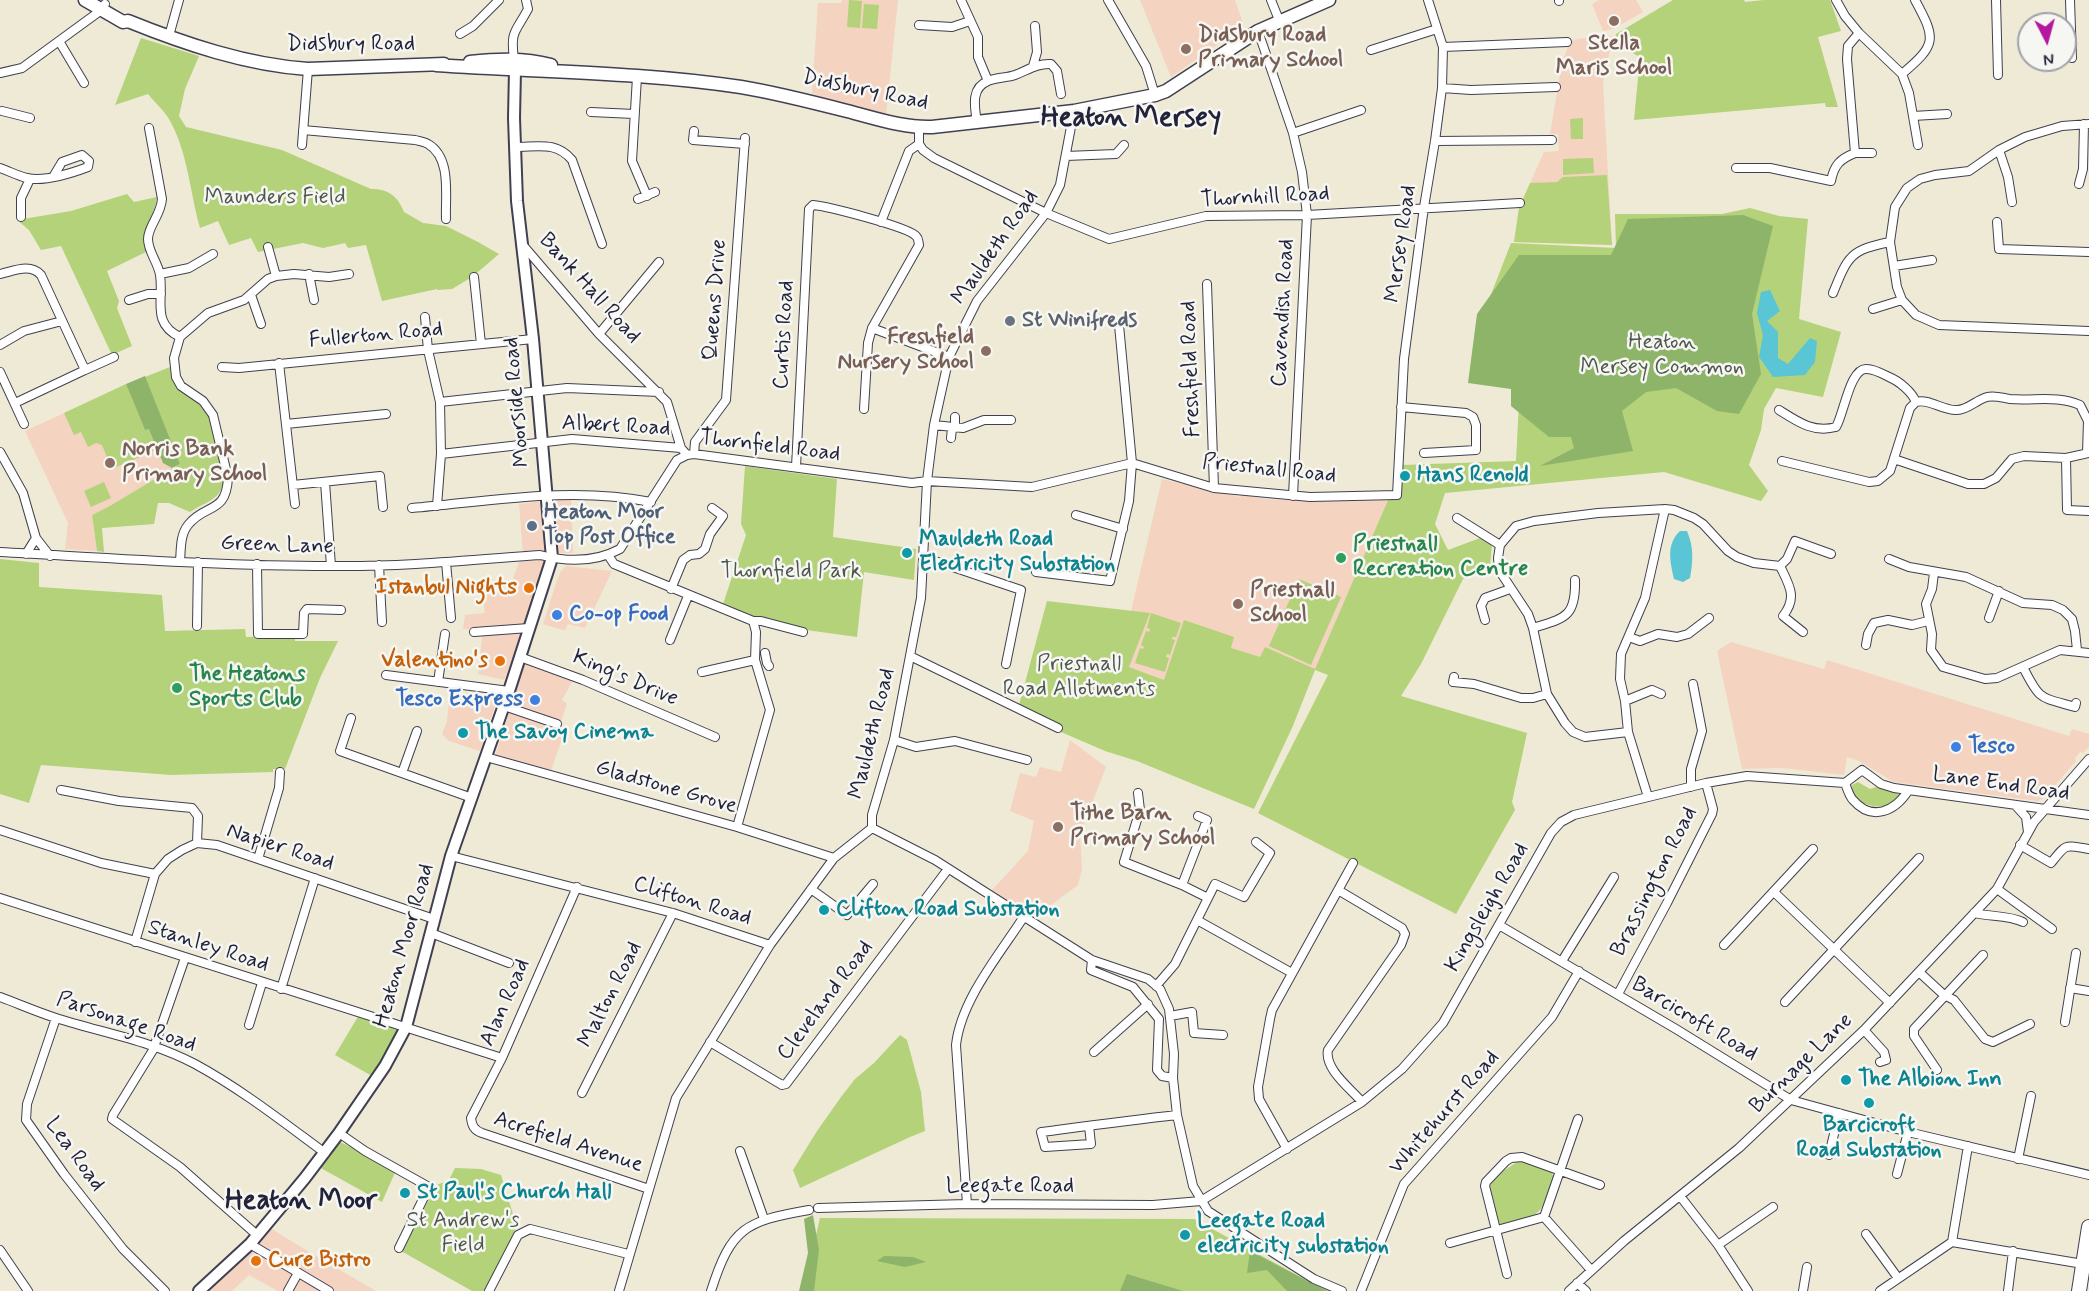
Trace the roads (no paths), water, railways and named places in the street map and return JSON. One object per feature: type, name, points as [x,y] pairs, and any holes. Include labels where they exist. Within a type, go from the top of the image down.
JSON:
[{"type":"highway","points":[[2079,1291],[2089,1227]]},
{"type":"main road","name":"Didsbury Road","points":[[436,65],[498,70],[530,60],[581,73],[763,91],[920,127],[977,123],[1074,111],[1155,95],[1173,87],[1258,30],[1329,0]]},
{"type":"main road","name":"Didsbury Road","points":[[97,3],[123,22],[128,21],[169,36],[261,63],[308,69],[436,65],[500,59],[515,64]]},
{"type":"main road","name":"Bank Hall Road","points":[[515,64],[515,147],[521,243]]},
{"type":"main road","points":[[498,70],[511,79],[514,94]]},
{"type":"main road","name":"Moorside Road","points":[[521,243],[533,339],[552,558]]},
{"type":"main road","name":"Heaton Moor Road","points":[[199,1291],[253,1239],[325,1153],[385,1066],[406,1027],[451,856],[504,706],[552,558]]},
{"type":"street","points":[[169,36],[179,0]]},
{"type":"street","points":[[460,34],[468,26],[473,26],[499,0]]},
{"type":"street","points":[[515,64],[513,40],[515,28],[528,9],[526,0]]},
{"type":"street","points":[[961,0],[978,37],[978,57],[988,81]]},
{"type":"street","points":[[1108,0],[1146,66],[1155,95]]},
{"type":"street","points":[[1271,0],[1279,20]]},
{"type":"street","name":"Mersey Road","points":[[1397,495],[1404,359],[1442,88],[1443,47],[1428,0]]},
{"type":"street","points":[[1836,0],[1859,33],[1902,74],[1909,93],[1918,146]]},
{"type":"street","points":[[1902,74],[1923,56],[1929,45],[1928,23],[1915,0]]},
{"type":"street","points":[[1996,0],[1998,75]]},
{"type":"street","points":[[0,73],[22,68],[59,41],[97,3]]},
{"type":"street","points":[[919,25],[952,27],[970,21]]},
{"type":"street","points":[[1033,66],[1037,52],[1035,26]]},
{"type":"street","points":[[1371,50],[1437,29]]},
{"type":"street","name":"Cavendish Road","points":[[1258,30],[1293,133],[1302,172],[1307,215],[1293,496]]},
{"type":"street","points":[[1855,153],[1847,59],[1848,46],[1859,33]]},
{"type":"street","points":[[59,41],[84,83]]},
{"type":"street","points":[[1443,47],[1566,42]]},
{"type":"street","points":[[977,123],[974,100],[979,87],[988,81],[1007,78],[1043,63],[1051,64],[1057,70],[1061,94]]},
{"type":"street","points":[[302,145],[308,69]]},
{"type":"street","points":[[637,77],[632,161],[647,196]]},
{"type":"street","points":[[1442,88],[1471,90],[1556,87]]},
{"type":"street","points":[[1,111],[30,118]]},
{"type":"street","name":"Mauldeth Road","points":[[1074,111],[1060,185],[1046,213],[977,301],[949,357],[934,425],[927,481],[921,598],[894,740],[872,815],[872,828],[948,869],[1092,960],[1148,979],[1156,986]]},
{"type":"street","points":[[1293,133],[1361,111]]},
{"type":"street","points":[[591,112],[634,114]]},
{"type":"street","points":[[1913,116],[1947,114]]},
{"type":"street","points":[[2079,184],[2083,169],[2086,124],[2062,126],[2025,137],[1999,150],[1969,171],[1925,177],[1907,188],[1895,207],[1890,242],[1897,287],[1902,300],[1916,315],[1939,325],[2089,332]]},
{"type":"street","points":[[864,409],[868,343],[872,328],[919,244],[914,234],[881,222],[909,151],[919,144],[920,127]]},
{"type":"street","points":[[149,128],[162,209],[148,235],[148,242],[160,274],[162,319],[171,332],[180,337]]},
{"type":"street","points":[[303,130],[415,140],[428,144],[444,163],[446,219]]},
{"type":"street","name":"Queens Drive","points":[[687,452],[726,400],[745,141],[693,140],[694,131]]},
{"type":"street","points":[[1436,141],[1552,140]]},
{"type":"street","name":"Thornhill Road","points":[[919,144],[934,158],[1046,213],[1109,239],[1206,216],[1307,215],[1520,203]]},
{"type":"street","points":[[1066,156],[1116,154],[1124,145]]},
{"type":"street","points":[[515,147],[554,146],[564,150],[572,160],[602,244]]},
{"type":"street","points":[[1999,150],[2008,177],[2012,202]]},
{"type":"street","points":[[1736,168],[1770,168],[1831,181],[1837,163],[1844,158],[1855,153],[1872,153]]},
{"type":"street","points":[[0,168],[30,179],[53,177]]},
{"type":"street","points":[[21,217],[21,198],[30,179]]},
{"type":"street","points":[[638,199],[656,192]]},
{"type":"street","name":"Curtis Road","points":[[796,468],[809,209],[813,205],[824,206],[881,222]]},
{"type":"street","points":[[1997,222],[1999,249],[2089,252]]},
{"type":"street","points":[[1833,293],[1847,260],[1867,247],[1890,242]]},
{"type":"street","name":"Bank Hall Road","points":[[521,243],[599,334],[667,402],[687,452]]},
{"type":"street","points":[[268,247],[276,276]]},
{"type":"street","points":[[160,274],[205,265],[205,258],[213,254]]},
{"type":"street","points":[[1893,266],[1932,260]]},
{"type":"street","points":[[599,334],[659,262]]},
{"type":"street","points":[[0,274],[28,267],[36,269],[41,275],[85,370]]},
{"type":"street","points":[[309,274],[314,300]]},
{"type":"street","points":[[180,561],[182,536],[188,525],[223,500],[228,477],[216,426],[209,408],[181,386],[176,376],[174,358],[180,337],[208,313],[244,300],[268,279],[276,276],[309,274],[328,277],[349,274]]},
{"type":"street","points":[[474,277],[481,344]]},
{"type":"street","name":"Freshfield Road","points":[[1207,284],[1214,488]]},
{"type":"street","points":[[129,300],[137,294],[161,294]]},
{"type":"street","points":[[251,295],[261,324]]},
{"type":"street","points":[[1873,309],[1902,300]]},
{"type":"street","points":[[425,317],[428,350],[440,402],[441,454],[437,506]]},
{"type":"street","points":[[0,345],[24,331],[63,321]]},
{"type":"street","points":[[1036,572],[1110,581],[1129,501],[1132,463],[1119,325]]},
{"type":"street","points":[[872,328],[949,357]]},
{"type":"street","name":"Fullerton Road","points":[[222,367],[239,368],[533,339]]},
{"type":"street","points":[[15,403],[114,357]]},
{"type":"street","points":[[279,363],[296,504]]},
{"type":"street","points":[[1779,410],[1806,426],[1818,430],[1836,426],[1853,378],[1858,371],[1867,368],[1892,378],[1914,395],[1916,402]]},
{"type":"street","points":[[0,372],[24,424]]},
{"type":"street","points":[[440,402],[567,388],[659,392]]},
{"type":"street","points":[[1782,461],[1869,482],[1878,481],[1890,471],[1910,408],[1920,400],[1957,410],[1995,396],[2012,399],[2057,398],[2070,400],[2080,405],[2088,422],[2088,453],[2066,458],[2024,456],[2012,459],[1996,478],[1984,484],[1968,484],[1894,459]]},
{"type":"street","points":[[1401,407],[1466,413],[1473,417],[1476,425],[1476,450],[1424,453]]},
{"type":"street","points":[[286,423],[386,414]]},
{"type":"street","points":[[951,438],[955,417]]},
{"type":"street","points":[[934,425],[963,428],[984,420],[1011,420]]},
{"type":"street","name":"Albert Road","points":[[441,454],[572,440],[687,452]]},
{"type":"street","points":[[0,452],[23,493],[36,538],[50,556]]},
{"type":"street","name":"Thornfield Road","points":[[608,555],[620,549],[677,460],[687,452],[912,483],[927,481]]},
{"type":"street","points":[[2066,458],[2067,510],[2089,511]]},
{"type":"street","points":[[927,481],[1032,487],[1132,463]]},
{"type":"street","name":"Priestnall Road","points":[[1132,463],[1214,488],[1293,496],[1397,495]]},
{"type":"street","points":[[294,484],[380,477],[383,507]]},
{"type":"street","points":[[325,482],[331,567]]},
{"type":"street","points":[[412,508],[577,493],[624,496],[651,502]]},
{"type":"street","points":[[671,589],[683,560],[705,549],[710,534],[723,516],[712,508]]},
{"type":"street","points":[[1648,797],[1628,732],[1620,679],[1621,660],[1645,598],[1665,509]]},
{"type":"street","points":[[1628,732],[1585,737],[1573,732],[1547,694],[1528,614],[1499,570],[1500,545],[1516,526],[1534,521],[1598,513],[1665,509],[1694,518],[1703,524],[1728,551],[1737,556],[1754,563],[1780,566]]},
{"type":"street","points":[[1076,515],[1123,529]]},
{"type":"street","points":[[1457,518],[1500,545]]},
{"type":"street","points":[[26,554],[36,538]]},
{"type":"street","points":[[1780,566],[1787,559],[1794,541],[1831,554]]},
{"type":"street","name":"Green Lane","points":[[0,552],[331,567],[540,555],[552,558]]},
{"type":"street","points":[[552,558],[592,560],[608,555],[614,564],[688,596],[753,621],[803,632]]},
{"type":"street","points":[[923,557],[1022,590],[1006,664]]},
{"type":"street","points":[[1889,559],[1934,573],[1966,577],[2023,603],[2052,605],[2072,619],[2077,650]]},
{"type":"street","points":[[196,626],[198,562]]},
{"type":"street","points":[[446,562],[451,618]]},
{"type":"street","points":[[257,564],[258,634],[303,634],[304,613],[308,609],[341,610]]},
{"type":"street","points":[[379,566],[382,622]]},
{"type":"street","points":[[1780,566],[1792,596],[1790,607],[1784,616],[1803,632]]},
{"type":"street","points":[[1934,573],[1932,589],[1926,604],[1932,634],[1931,650],[1943,667],[1985,678],[1997,678],[2060,650],[2089,653]]},
{"type":"street","points":[[1533,628],[1564,618],[1569,613],[1576,595],[1575,580]]},
{"type":"street","points":[[1485,620],[1481,606],[1485,598],[1510,589]]},
{"type":"street","points":[[1989,618],[1999,591]]},
{"type":"street","points":[[670,640],[688,596]]},
{"type":"street","points":[[1629,637],[1640,641],[1658,634],[1677,637],[1688,634],[1709,618]]},
{"type":"street","points":[[1866,645],[1868,634],[1874,623],[1888,620],[1912,626],[1928,621]]},
{"type":"street","points":[[738,827],[770,710],[756,661],[756,632],[753,621]]},
{"type":"street","points":[[474,632],[529,628]]},
{"type":"street","points":[[438,682],[445,634]]},
{"type":"street","points":[[910,656],[1058,728]]},
{"type":"street","name":"King's Drive","points":[[520,657],[583,680],[715,737]]},
{"type":"street","points":[[702,672],[767,660]]},
{"type":"street","points":[[2023,667],[2036,693],[2075,707],[2076,703]]},
{"type":"street","points":[[386,675],[509,691]]},
{"type":"street","points":[[1454,680],[1521,698],[1533,698],[1547,694]]},
{"type":"street","points":[[1691,787],[1691,769],[1702,731],[1694,688],[1705,689]]},
{"type":"street","points":[[1625,701],[1652,690],[1661,693]]},
{"type":"street","points":[[504,706],[558,724]]},
{"type":"street","points":[[351,718],[340,751],[472,798]]},
{"type":"street","points":[[402,773],[417,731]]},
{"type":"street","points":[[894,740],[916,747],[955,741],[1027,760]]},
{"type":"street","name":"Gladstone Grove","points":[[486,757],[738,827],[834,858]]},
{"type":"street","name":"Burnage Lane","points":[[1569,1291],[1591,1270],[1739,1148],[1864,1030],[1997,889],[2027,834],[2045,809],[2089,759]]},
{"type":"street","name":"Lane End Road","points":[[1908,791],[1901,802],[1881,812],[1859,805],[1852,799],[1845,783],[1863,770],[1881,784],[1908,791],[2089,815]]},
{"type":"street","points":[[258,859],[279,788],[280,772]]},
{"type":"street","name":"Kingsleigh Road","points":[[1201,1201],[1362,1102],[1402,1069],[1443,1023],[1551,833],[1560,822],[1574,815],[1706,783],[1747,776],[1845,783]]},
{"type":"street","name":"Brassington Road","points":[[1618,994],[1712,814],[1713,809],[1706,783]]},
{"type":"street","points":[[61,790],[119,801],[199,809],[197,843]]},
{"type":"street","points":[[1138,793],[1140,810],[1124,862],[1208,898]]},
{"type":"street","points":[[2014,805],[2026,817],[2027,834]]},
{"type":"street","points":[[1182,885],[1207,820],[1198,816]]},
{"type":"street","name":"Clifton Road","points":[[451,856],[673,913],[770,945],[834,858],[872,828]]},
{"type":"street","points":[[0,830],[101,863],[154,874],[135,942]]},
{"type":"street","points":[[1256,842],[1270,853],[1244,897],[1215,884],[1175,964],[1156,986],[1170,1016],[1177,1115],[1193,1186],[1208,1211],[1314,1279],[1342,1291]]},
{"type":"street","name":"Napier Road","points":[[154,874],[168,859],[197,843],[217,845],[434,919]]},
{"type":"street","points":[[2020,845],[2051,863],[2064,847],[2070,846],[2089,850],[2089,857]]},
{"type":"street","points":[[1725,945],[1813,849]]},
{"type":"street","points":[[1785,1002],[1919,858]]},
{"type":"street","points":[[1287,1149],[1259,1099],[1258,1087],[1272,1010],[1353,863]]},
{"type":"street","name":"Cleveland Road","points":[[710,1042],[782,1085],[786,1084],[948,869]]},
{"type":"street","points":[[1562,961],[1614,877]]},
{"type":"street","points":[[281,989],[315,878]]},
{"type":"street","points":[[811,889],[847,915],[873,884]]},
{"type":"street","name":"Alan Road","points":[[476,1131],[471,1118],[502,1058],[577,887]]},
{"type":"street","points":[[1997,889],[2052,929]]},
{"type":"street","points":[[1338,890],[1402,928],[1405,934],[1401,945],[1328,1050],[1327,1056],[1331,1067],[1362,1102]]},
{"type":"street","points":[[1774,893],[1890,1003]]},
{"type":"street","name":"Stanley Road","points":[[0,898],[502,1058]]},
{"type":"street","name":"Malton Road","points":[[582,1093],[673,913]]},
{"type":"street","points":[[1974,913],[1993,918],[2011,917],[2023,922]]},
{"type":"street","points":[[967,1203],[956,1045],[958,1030],[966,1007],[1023,918]]},
{"type":"street","points":[[1197,920],[1292,973]]},
{"type":"street","name":"Barcicroft Road","points":[[1500,925],[1791,1100],[1908,1132],[2089,1175]]},
{"type":"street","points":[[430,933],[509,963]]},
{"type":"street","points":[[619,1291],[628,1254],[676,1098],[770,945]]},
{"type":"street","points":[[2065,1022],[2076,953]]},
{"type":"street","points":[[1937,1070],[1914,1036],[1914,1029],[1983,955]]},
{"type":"street","points":[[185,958],[154,1047],[112,1119],[180,1167],[253,1239],[298,1273],[329,1291]]},
{"type":"street","points":[[1092,960],[1091,970],[1133,987],[1159,1019],[1157,1070],[1162,1076],[1173,1077]]},
{"type":"street","name":"Whitehurst Road","points":[[1361,1291],[1404,1184],[1552,1017],[1579,971]]},
{"type":"street","points":[[1919,972],[1944,995],[1954,1000],[1985,1039],[1993,1042],[2030,1024]]},
{"type":"street","points":[[249,1025],[262,983]]},
{"type":"street","points":[[2070,988],[2089,991]]},
{"type":"street","name":"Parsonage Road","points":[[0,997],[56,1018],[154,1047],[202,1069],[325,1153]]},
{"type":"street","points":[[1094,1052],[1148,1004]]},
{"type":"street","points":[[1170,1016],[1192,1011],[1194,1033],[1223,1035]]},
{"type":"street","name":"Lea Road","points":[[56,1018],[27,1104],[26,1120],[64,1174],[123,1249],[165,1291]]},
{"type":"street","points":[[1864,1030],[1884,1052],[1886,1060],[1880,1062]]},
{"type":"street","points":[[2018,1159],[2031,1096]]},
{"type":"street","points":[[1829,1155],[1839,1113]]},
{"type":"street","points":[[1089,1126],[1091,1144],[1045,1147],[1041,1132],[1089,1126],[1177,1115]]},
{"type":"street","points":[[1544,1217],[1578,1119]]},
{"type":"street","name":"Acrefield Avenue","points":[[476,1131],[648,1189]]},
{"type":"street","points":[[1897,1174],[1908,1132]]},
{"type":"street","points":[[339,1133],[365,1151],[429,1187],[399,1248]]},
{"type":"street","points":[[1953,1242],[1968,1146]]},
{"type":"street","points":[[740,1151],[764,1219]]},
{"type":"street","points":[[1507,1274],[1485,1186],[1486,1182],[1506,1161],[1511,1158],[1528,1157],[1559,1171],[1600,1185]]},
{"type":"street","points":[[1680,1196],[1718,1245],[1748,1291]]},
{"type":"street","name":"Leegate Road","points":[[818,1208],[967,1203],[1153,1205],[1201,1201]]},
{"type":"street","points":[[1718,1245],[1773,1207]]},
{"type":"street","points":[[711,1291],[722,1258],[732,1242],[745,1230],[764,1219],[808,1210]]},
{"type":"street","points":[[1450,1243],[1544,1217]]},
{"type":"street","points":[[1544,1217],[1591,1270]]},
{"type":"street","points":[[489,1291],[518,1235],[530,1229],[628,1254]]},
{"type":"street","points":[[1866,1234],[1898,1278]]},
{"type":"street","points":[[1880,1291],[1953,1242],[2083,1264]]},
{"type":"street","points":[[0,1250],[28,1291]]},
{"type":"street","points":[[2008,1291],[2013,1251]]},
{"type":"street","points":[[1803,1291],[1807,1267]]},
{"type":"street","points":[[288,1291],[298,1273]]},
{"type":"street","points":[[1577,1283],[1586,1291]]},
{"type":"water","points":[[1770,290],[1780,311],[1767,321],[1778,332],[1778,358],[1788,364],[1810,338],[1817,341],[1815,362],[1805,375],[1773,377],[1759,357],[1763,335],[1757,313],[1761,292]]},
{"type":"water","points":[[1680,531],[1687,531],[1692,554],[1690,578],[1683,582],[1674,579],[1670,559],[1673,541]]},
{"type":"place","name":"Stella Maris School","points":[[1614,21]]},
{"type":"place","name":"Didsbury Road Primary School","points":[[1186,49]]},
{"type":"place","name":"St Winifreds","points":[[1010,321]]},
{"type":"place","name":"Freshfield Nursery School","points":[[986,351]]},
{"type":"place","name":"Norris Bank Primary School","points":[[110,463]]},
{"type":"place","name":"Hans Renold","points":[[1405,476]]},
{"type":"place","name":"Heaton Moor Top Post Office","points":[[532,526]]},
{"type":"place","name":"Mauldeth Road Electricity Substation","points":[[907,553]]},
{"type":"place","name":"Priestnall Recreation Centre","points":[[1341,558]]},
{"type":"place","name":"Istanbul Nights","points":[[529,588]]},
{"type":"place","name":"Priestnall School","points":[[1238,604]]},
{"type":"place","name":"Co-op Food","points":[[557,615]]},
{"type":"place","name":"Valentino's","points":[[500,661]]},
{"type":"place","name":"The Heatons Sports Club","points":[[177,688]]},
{"type":"place","name":"Tesco Express","points":[[535,700]]},
{"type":"place","name":"The Savoy Cinema","points":[[463,733]]},
{"type":"place","name":"Tesco","points":[[1956,747]]},
{"type":"place","name":"Tithe Barn Primary School","points":[[1058,827]]},
{"type":"place","name":"Clifton Road Substation","points":[[824,910]]},
{"type":"place","name":"The Albion Inn","points":[[1846,1080]]},
{"type":"place","name":"Barcicroft Road Substation","points":[[1869,1103]]},
{"type":"place","name":"St Paul's Church Hall","points":[[405,1193]]},
{"type":"place","name":"Leegate Road electricity substation","points":[[1185,1235]]},
{"type":"place","name":"Cure Bistro","points":[[256,1261]]},
{"type":"district","name":"Heaton Mersey","points":[[1131,119]]},
{"type":"district","name":"Heaton Moor","points":[[301,1202]]},
{"type":"park label","name":"Maunders Field","points":[[275,198]]},
{"type":"park label","name":"Heaton Mersey Common","points":[[1662,356]]},
{"type":"park label","name":"Thornfield Park","points":[[791,572]]},
{"type":"park label","name":"Priestnall Road Allotments","points":[[1079,678]]},
{"type":"park label","name":"St Andrew's Field","points":[[463,1234]]}]
